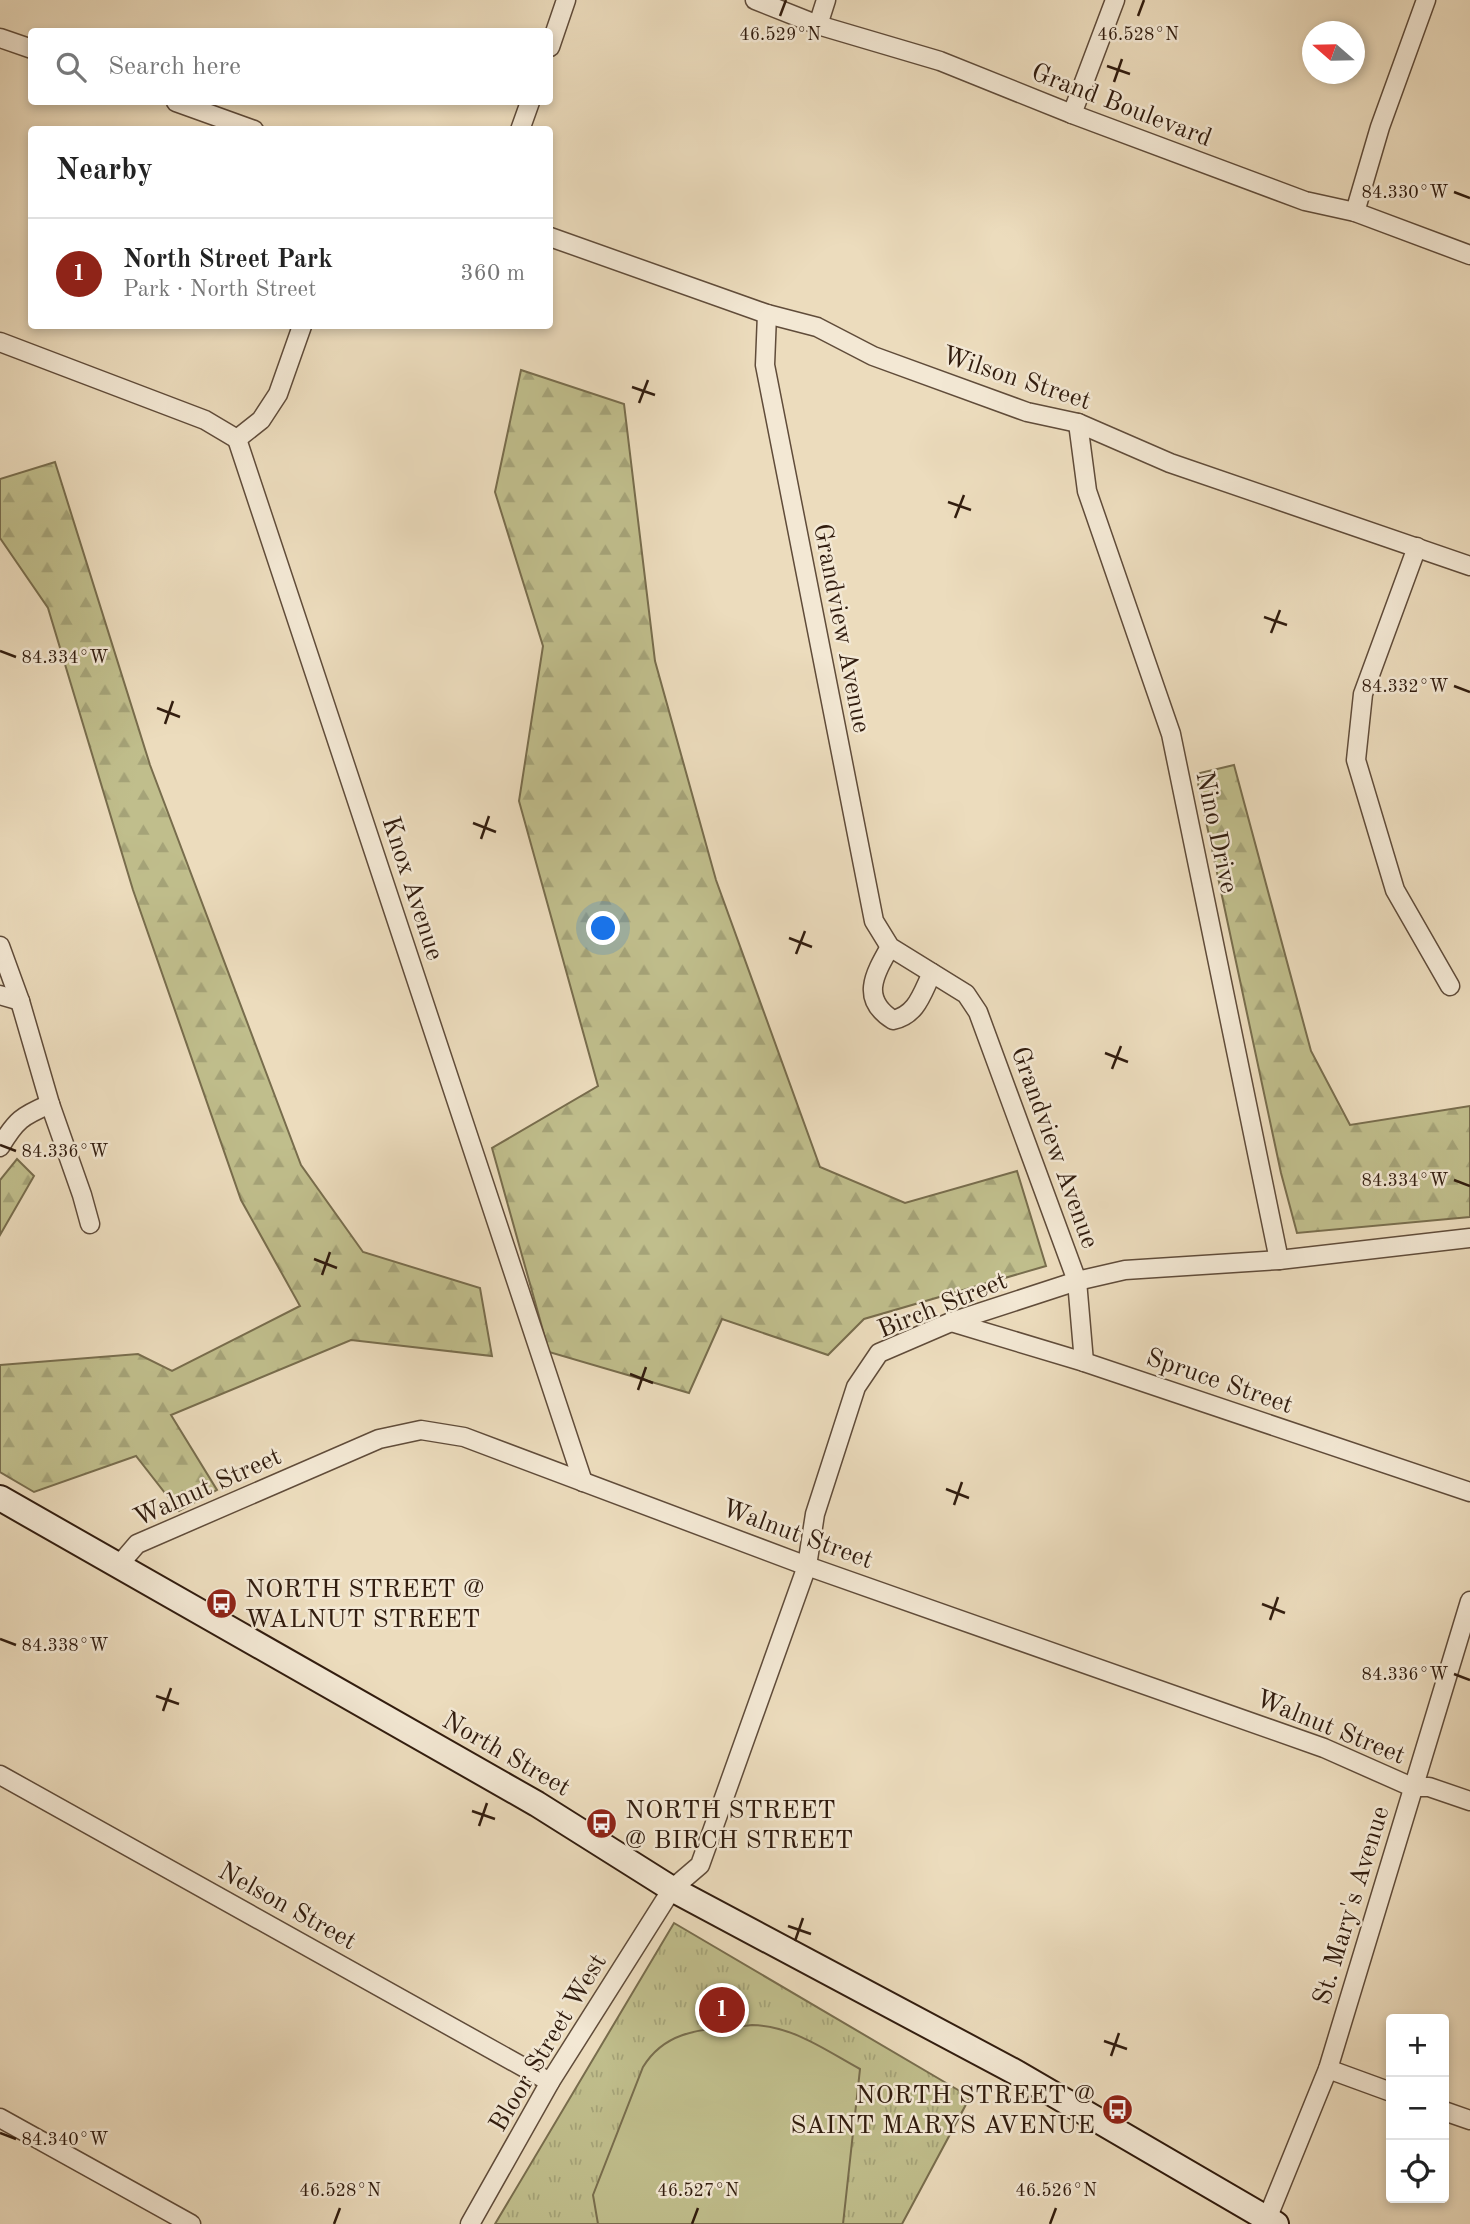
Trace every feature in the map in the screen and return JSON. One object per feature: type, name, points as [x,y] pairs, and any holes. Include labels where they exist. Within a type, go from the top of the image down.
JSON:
[{"type":"main road","name":"North Street","points":[[0,1498],[537,1804],[672,1889],[1017,2073],[1272,2221]]},
{"type":"street","points":[[553,38],[566,0]]},
{"type":"street","name":"Grand Boulevard","points":[[755,0],[818,24],[940,61],[1072,114],[1305,201],[1356,212],[1470,255]]},
{"type":"street","points":[[818,24],[825,0]]},
{"type":"street","points":[[1072,114],[1115,0]]},
{"type":"street","points":[[1356,212],[1380,127],[1426,0]]},
{"type":"street","points":[[0,38],[28,48]]},
{"type":"street","points":[[184,105],[243,126]]},
{"type":"street","points":[[521,126],[529,105]]},
{"type":"street","name":"Wilson Street","points":[[553,238],[766,314],[817,327],[873,356],[1027,412],[1078,423],[1170,463],[1470,566]]},
{"type":"street","name":"Grandview Avenue","points":[[766,314],[765,365],[874,921],[890,947],[966,994],[978,1012],[1077,1281],[1084,1362]]},
{"type":"street","points":[[0,342],[205,420],[237,439],[261,420],[278,394],[301,329]]},
{"type":"street","name":"Nino Drive","points":[[1078,423],[1087,491],[1171,734],[1279,1260]]},
{"type":"street","name":"Knox Avenue","points":[[237,439],[583,1482]]},
{"type":"street","points":[[1417,547],[1363,694],[1356,760],[1395,890],[1450,986]]},
{"type":"street","points":[[0,946],[90,1224]]},
{"type":"street","points":[[890,947],[878,969],[872,992],[880,1011],[893,1020],[903,1018],[913,1011],[932,973]]},
{"type":"street","points":[[0,995],[20,1001]]},
{"type":"street","points":[[0,1147],[13,1125],[50,1104]]},
{"type":"street","name":"Birch Street","points":[[672,1889],[700,1864],[807,1566],[815,1514],[856,1387],[879,1353],[951,1322],[1077,1281],[1125,1270],[1279,1260],[1470,1238]]},
{"type":"street","name":"Spruce Street","points":[[951,1322],[1084,1362],[1470,1492]]},
{"type":"street","name":"Walnut Street","points":[[119,1566],[137,1544],[379,1439],[422,1430],[464,1437],[807,1566],[1324,1748],[1412,1787],[1429,1787],[1470,1801]]},
{"type":"street","name":"St. Mary's Avenue","points":[[1272,2221],[1328,2069],[1470,1601]]},
{"type":"street","name":"Nelson Street","points":[[0,1775],[550,2082]]},
{"type":"street","name":"Bloor Street West","points":[[470,2224],[550,2082],[672,1889]]},
{"type":"street","points":[[1328,2069],[1386,2090]]},
{"type":"street","points":[[1449,2112],[1470,2120]]},
{"type":"street","points":[[0,2118],[191,2224]]},
{"type":"green space","points":[[521,370],[624,404],[655,661],[716,880],[820,1167],[905,1203],[1017,1171],[1046,1266],[864,1319],[828,1355],[722,1319],[689,1393],[549,1352],[492,1148],[598,1086],[519,801],[543,646],[495,492]]},
{"type":"green space","points":[[55,462],[150,765],[301,1165],[363,1252],[480,1288],[492,1356],[351,1340],[171,1415],[217,1490],[179,1511],[136,1456],[34,1492],[0,1472],[0,1365],[138,1354],[172,1371],[300,1306],[241,1200],[133,890],[48,608],[0,538],[0,479]]},
{"type":"green space","points":[[1234,765],[1311,1051],[1350,1125],[1470,1106],[1470,1217],[1297,1233],[1281,1173],[1196,774]]},
{"type":"green space","points":[[17,1159],[34,1176],[0,1235],[0,1180]]},
{"type":"green space","points":[[674,1923],[970,2097],[902,2224],[495,2224]]},
{"type":"green space","points":[[752,2025],[795,2034],[860,2069],[843,2224],[598,2224],[593,2195],[643,2067],[653,2054],[677,2037],[706,2030]]},
{"type":"place","name":"NORTH STREET @ WALNUT STREET","points":[[222,1603]]},
{"type":"place","name":"NORTH STREET @ BIRCH STREET","points":[[602,1824]]},
{"type":"place","name":"North Street Park","points":[[722,2010]]},
{"type":"place","name":"NORTH STREET @ SAINT MARYS AVENUE","points":[[1118,2109]]}]
